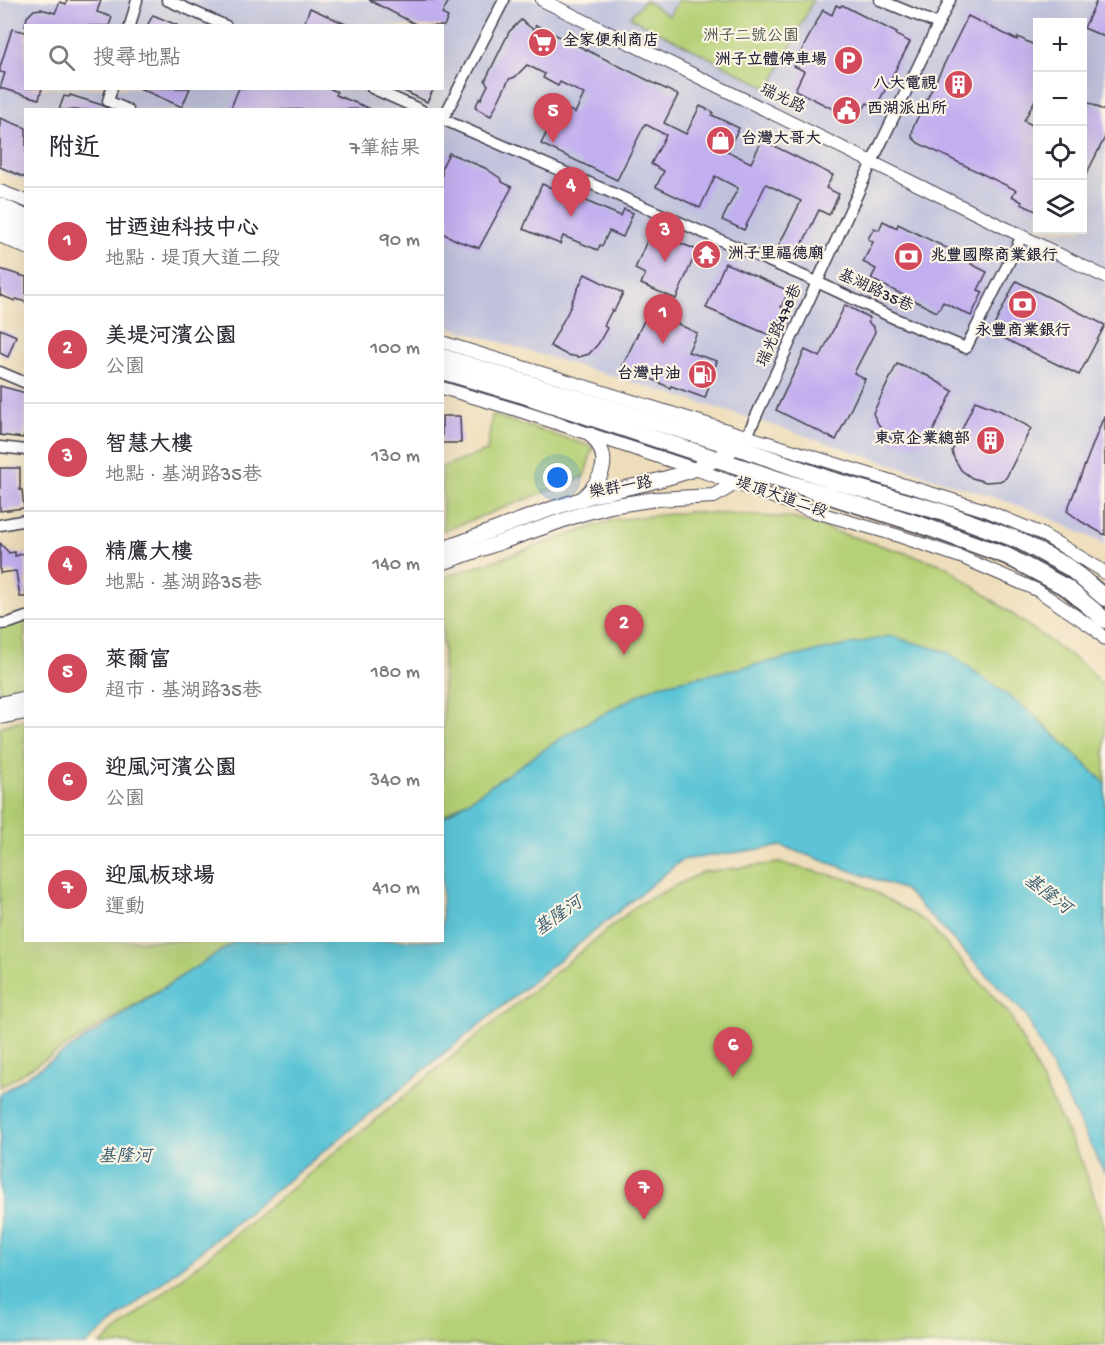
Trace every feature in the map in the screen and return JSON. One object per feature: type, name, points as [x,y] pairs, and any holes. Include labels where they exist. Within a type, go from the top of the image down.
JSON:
[{"type":"highway","points":[[0,206],[24,217]]},
{"type":"highway","points":[[0,223],[24,233]]},
{"type":"highway","points":[[444,358],[742,442],[831,480],[945,513],[1017,540],[1070,568],[1105,598]]},
{"type":"highway","name":"堤頂大道二段","points":[[444,372],[921,525],[1007,556],[1067,588],[1105,620]]},
{"type":"main road","points":[[582,499],[594,488],[601,474],[603,463],[600,444],[591,435]]},
{"type":"main road","name":"樂群一路","points":[[444,548],[582,499],[695,469],[718,460],[742,442]]},
{"type":"main road","name":"樂群一路","points":[[444,562],[610,506],[656,499],[714,496],[735,483],[774,478]]},
{"type":"main road","points":[[0,704],[24,698]]},
{"type":"main road","points":[[0,717],[24,712]]},
{"type":"street","points":[[131,24],[137,0]]},
{"type":"street","points":[[167,0],[221,24]]},
{"type":"street","points":[[444,115],[504,0]]},
{"type":"street","name":"瑞光路","points":[[542,0],[1105,276]]},
{"type":"street","points":[[880,0],[938,24]]},
{"type":"street","name":"瑞光路478巷","points":[[742,442],[950,0]]},
{"type":"street","points":[[111,90],[108,101],[124,108]]},
{"type":"street","points":[[376,90],[417,108]]},
{"type":"street","name":"基湖路35巷","points":[[444,120],[818,282],[896,320],[966,348],[1022,236]]},
{"type":"street","points":[[0,191],[24,200]]},
{"type":"street","points":[[0,236],[24,247]]},
{"type":"street","points":[[444,343],[742,442],[985,510],[1040,533],[1105,573]]},
{"type":"street","points":[[0,372],[24,382]]},
{"type":"street","name":"堤頂大道二段","points":[[444,389],[695,469],[812,512],[962,557],[1037,590],[1095,629],[1105,639]]},
{"type":"street","points":[[0,447],[24,450]]},
{"type":"street","points":[[0,525],[24,520]]},
{"type":"street","points":[[0,624],[24,618]]},
{"type":"shaded area","points":[[0,0],[1105,0],[1105,544],[1032,510],[766,423],[444,325],[444,108],[24,108],[24,180],[0,171]]},
{"type":"green space","name":"洲子二號公園","points":[[645,0],[669,16],[678,0],[813,0],[770,89],[630,17]]},
{"type":"green space","points":[[492,415],[593,447],[584,477],[444,531],[444,466],[487,451]]},
{"type":"green space","points":[[689,512],[792,518],[944,565],[1087,668],[1105,689],[1105,783],[1028,710],[648,690],[444,815],[444,578],[613,520]]},
{"type":"green space","points":[[24,612],[24,687],[0,694],[0,620]]},
{"type":"green space","points":[[24,719],[24,942],[237,942],[0,1087],[0,727]]},
{"type":"green space","points":[[779,863],[856,881],[925,921],[1010,1015],[1083,1165],[1105,1228],[1105,1345],[100,1345],[639,904],[703,872]]},
{"type":"water","name":"基隆河","points":[[890,636],[948,652],[1028,710],[1105,783],[1105,1174],[1025,1014],[905,890],[782,846],[682,860],[85,1345],[0,1345],[0,1094],[234,942],[444,942],[444,817],[570,732],[659,685]]},
{"type":"building","points":[[67,0],[101,0],[97,12],[112,17],[110,24],[25,24],[27,17],[34,10],[41,9],[55,13],[60,2],[66,4]]},
{"type":"building","points":[[369,0],[449,0],[442,14],[448,17],[444,26],[444,24],[415,24]]},
{"type":"building","points":[[1097,0],[1105,0],[1105,37],[1087,29],[1087,22]]},
{"type":"building","name":"洲子立體停車場","points":[[836,5],[840,7],[842,5],[910,42],[876,107],[867,103],[857,121],[795,90],[804,71],[794,66],[823,10],[832,15]]},
{"type":"building","points":[[310,8],[346,24],[304,24]]},
{"type":"building","points":[[153,15],[175,24],[148,24]]},
{"type":"building","points":[[968,16],[1017,40],[1018,37],[1033,44],[1033,104],[1024,121],[1033,126],[1033,210],[1021,204],[1022,202],[1012,196],[1016,190],[918,143],[912,137],[913,127]]},
{"type":"building","points":[[521,20],[534,30],[536,25],[678,95],[664,123],[686,134],[700,106],[713,112],[712,115],[739,128],[727,151],[751,163],[762,140],[833,175],[826,188],[839,194],[829,215],[819,210],[799,251],[796,250],[794,254],[778,247],[801,201],[766,184],[744,230],[722,220],[738,188],[715,176],[700,208],[656,187],[664,171],[651,164],[666,135],[645,124],[617,180],[541,144],[560,106],[575,113],[584,94],[560,82],[558,86],[543,78],[545,74],[527,65],[515,77],[509,79],[491,116],[477,109],[475,107],[488,85],[485,81],[509,32]]},
{"type":"building","points":[[12,29],[24,32],[24,90],[41,90],[39,99],[0,88],[5,73],[0,72]]},
{"type":"building","points":[[144,90],[189,90],[182,107]]},
{"type":"building","points":[[238,90],[333,90],[337,92],[336,95],[368,108],[231,108]]},
{"type":"building","points":[[402,90],[433,90],[427,102]]},
{"type":"building","points":[[70,95],[106,108],[60,108],[64,96],[69,97]]},
{"type":"building","points":[[1087,102],[1105,111],[1105,137],[1087,173]]},
{"type":"building","points":[[0,118],[24,127],[24,177],[0,167]]},
{"type":"building","points":[[449,153],[485,168],[512,187],[479,248],[444,234],[444,163]]},
{"type":"building","points":[[542,184],[552,188],[554,184],[621,216],[624,209],[633,213],[623,237],[609,231],[598,250],[563,236],[560,244],[523,229]]},
{"type":"building","points":[[883,221],[897,228],[898,224],[973,261],[971,264],[987,272],[978,290],[983,292],[971,316],[943,302],[937,312],[871,279],[876,269],[863,262],[873,242],[868,239],[874,228],[879,230]]},
{"type":"building","points":[[651,231],[697,250],[676,299],[641,284],[645,274],[635,269]]},
{"type":"building","points":[[725,263],[787,290],[788,293],[781,307],[784,308],[772,336],[706,308]]},
{"type":"building","points":[[0,269],[24,276],[24,301],[16,299],[15,301],[0,295]]},
{"type":"building","points":[[585,274],[623,293],[604,326],[607,328],[598,344],[589,354],[579,357],[567,355],[550,346]]},
{"type":"building","points":[[1016,281],[1105,325],[1079,375],[991,332]]},
{"type":"building","points":[[845,305],[870,318],[868,322],[875,332],[854,373],[865,379],[836,440],[776,410],[805,350],[820,357]]},
{"type":"building","points":[[649,310],[697,333],[688,352],[717,361],[705,398],[671,386],[670,388],[623,365]]},
{"type":"building","points":[[0,329],[16,336],[8,357],[0,353]]},
{"type":"building","points":[[897,364],[928,376],[953,391],[928,441],[908,444],[894,441],[883,432],[873,413]]},
{"type":"building","points":[[0,386],[24,392],[24,435],[23,438],[0,435]]},
{"type":"building","name":"東京企業總部","points":[[975,401],[1001,411],[1031,428],[1006,478],[1000,481],[986,482],[972,478],[961,470],[954,458],[952,451]]},
{"type":"building","points":[[444,416],[460,416],[461,443],[444,443]]},
{"type":"building","points":[[1105,416],[1105,535],[1067,511]]},
{"type":"building","points":[[0,468],[20,468],[20,490],[22,490],[24,508],[0,511]]},
{"type":"building","points":[[0,543],[9,553],[15,552],[15,556],[24,554],[24,597],[20,597],[16,571],[0,573]]},
{"type":"place","name":"全家便利商店","points":[[542,42]]},
{"type":"place","name":"洲子立體停車場","points":[[848,61]]},
{"type":"place","name":"八大電視","points":[[958,85]]},
{"type":"place","name":"西湖派出所","points":[[846,110]]},
{"type":"place","name":"台灣大哥大","points":[[720,140]]},
{"type":"place","name":"萊爾富","points":[[553,143]]},
{"type":"place","name":"精鷹大樓","points":[[571,217]]},
{"type":"place","name":"洲子里福德廟","points":[[707,255]]},
{"type":"place","name":"兆豐國際商業銀行","points":[[909,257]]},
{"type":"place","name":"智慧大樓","points":[[665,262]]},
{"type":"place","name":"永豐商業銀行","points":[[1023,304]]},
{"type":"place","name":"甘迺迪科技中心","points":[[663,344]]},
{"type":"place","name":"台灣中油","points":[[702,375]]},
{"type":"place","name":"東京企業總部","points":[[991,440]]},
{"type":"place","name":"美堤河濱公園","points":[[624,655]]},
{"type":"place","name":"迎風河濱公園","points":[[733,1077]]},
{"type":"place","name":"迎風板球場","points":[[644,1220]]}]
